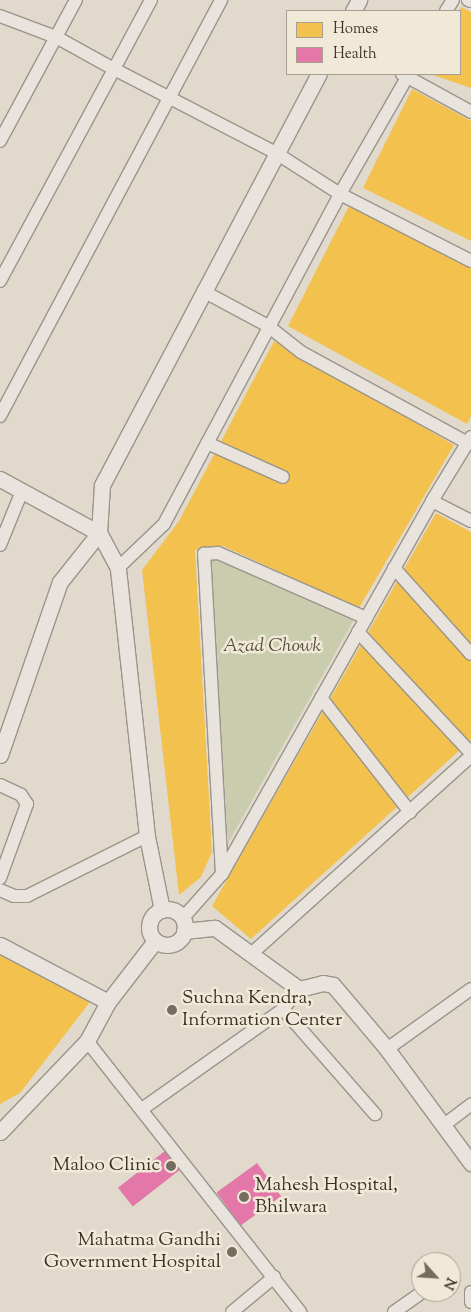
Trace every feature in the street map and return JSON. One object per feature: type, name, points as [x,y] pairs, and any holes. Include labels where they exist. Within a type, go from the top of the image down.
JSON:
[{"type":"street","points":[[0,141],[76,0]]},
{"type":"street","points":[[0,281],[151,0]]},
{"type":"street","points":[[0,416],[221,0]]},
{"type":"street","points":[[0,16],[56,37],[170,99],[276,153],[340,194],[471,261]]},
{"type":"street","points":[[162,910],[147,836],[118,568],[99,533],[102,485],[318,75]]},
{"type":"street","points":[[118,568],[164,524],[268,326],[406,75],[471,112]]},
{"type":"street","points":[[203,291],[268,326],[301,352],[469,440],[432,500],[222,874],[183,925],[179,940],[170,945],[155,940],[149,926],[153,916],[162,910],[173,911],[183,925],[215,928],[250,956],[299,989]]},
{"type":"street","points":[[207,443],[283,478]]},
{"type":"street","points":[[0,479],[99,533]]},
{"type":"street","points":[[0,544],[22,491]]},
{"type":"street","points":[[432,500],[471,521]]},
{"type":"street","points":[[0,755],[60,582],[99,533]]},
{"type":"street","points":[[222,874],[204,554],[218,552],[366,618]]},
{"type":"street","points":[[394,568],[471,654]]},
{"type":"street","points":[[250,956],[410,812],[471,754],[358,632]]},
{"type":"street","points":[[321,698],[410,812]]},
{"type":"street","points":[[0,784],[21,795],[27,804],[0,878]]},
{"type":"street","points":[[0,890],[14,896],[28,896],[147,836]]},
{"type":"street","points":[[0,1132],[87,1041],[108,1002],[155,940]]},
{"type":"street","points":[[0,945],[108,1002]]},
{"type":"street","points":[[142,1109],[283,1009],[299,989],[322,983],[333,985],[387,1049],[471,1163]]},
{"type":"street","points":[[387,1049],[471,989]]},
{"type":"street","points":[[283,1009],[375,1114]]},
{"type":"street","points":[[87,1041],[300,1312]]},
{"type":"street","points":[[444,1125],[471,1105]]},
{"type":"street","points":[[232,1312],[274,1278]]},
{"type":"street","points":[[471,1292],[471,1302]]},
{"type":"street","points":[[394,1312],[411,1300]]},
{"type":"green space","name":"Azad Chowk","points":[[209,557],[355,618],[228,843]]},
{"type":"building: Homes","points":[[461,7],[471,12],[471,88],[433,75],[461,75]]},
{"type":"building: Homes","points":[[412,89],[471,121],[471,241],[363,188]]},
{"type":"building: Homes","points":[[350,204],[471,266],[471,416],[467,424],[288,326]]},
{"type":"building: Homes","points":[[274,341],[454,445],[359,608],[223,546],[195,550],[212,852],[201,877],[179,895],[142,570],[179,521]]},
{"type":"building: Homes","points":[[436,513],[471,532],[471,740],[251,939],[212,906]]},
{"type":"building: Homes","points":[[0,950],[90,1002],[20,1093],[0,1104]]},
{"type":"building: Health","points":[[170,1147],[185,1166],[133,1207],[118,1188]]},
{"type":"building: Health","points":[[257,1163],[281,1196],[241,1226],[217,1192]]},
{"type":"place","name":"Suchna Kendra, Information Center","points":[[172,1010]]},
{"type":"place","name":"Maloo Clinic","points":[[171,1166]]},
{"type":"place","name":"Mahesh Hospital, Bhilwara","points":[[244,1197]]},
{"type":"place","name":"Mahatma Gandhi Government Hospital","points":[[232,1252]]}]
